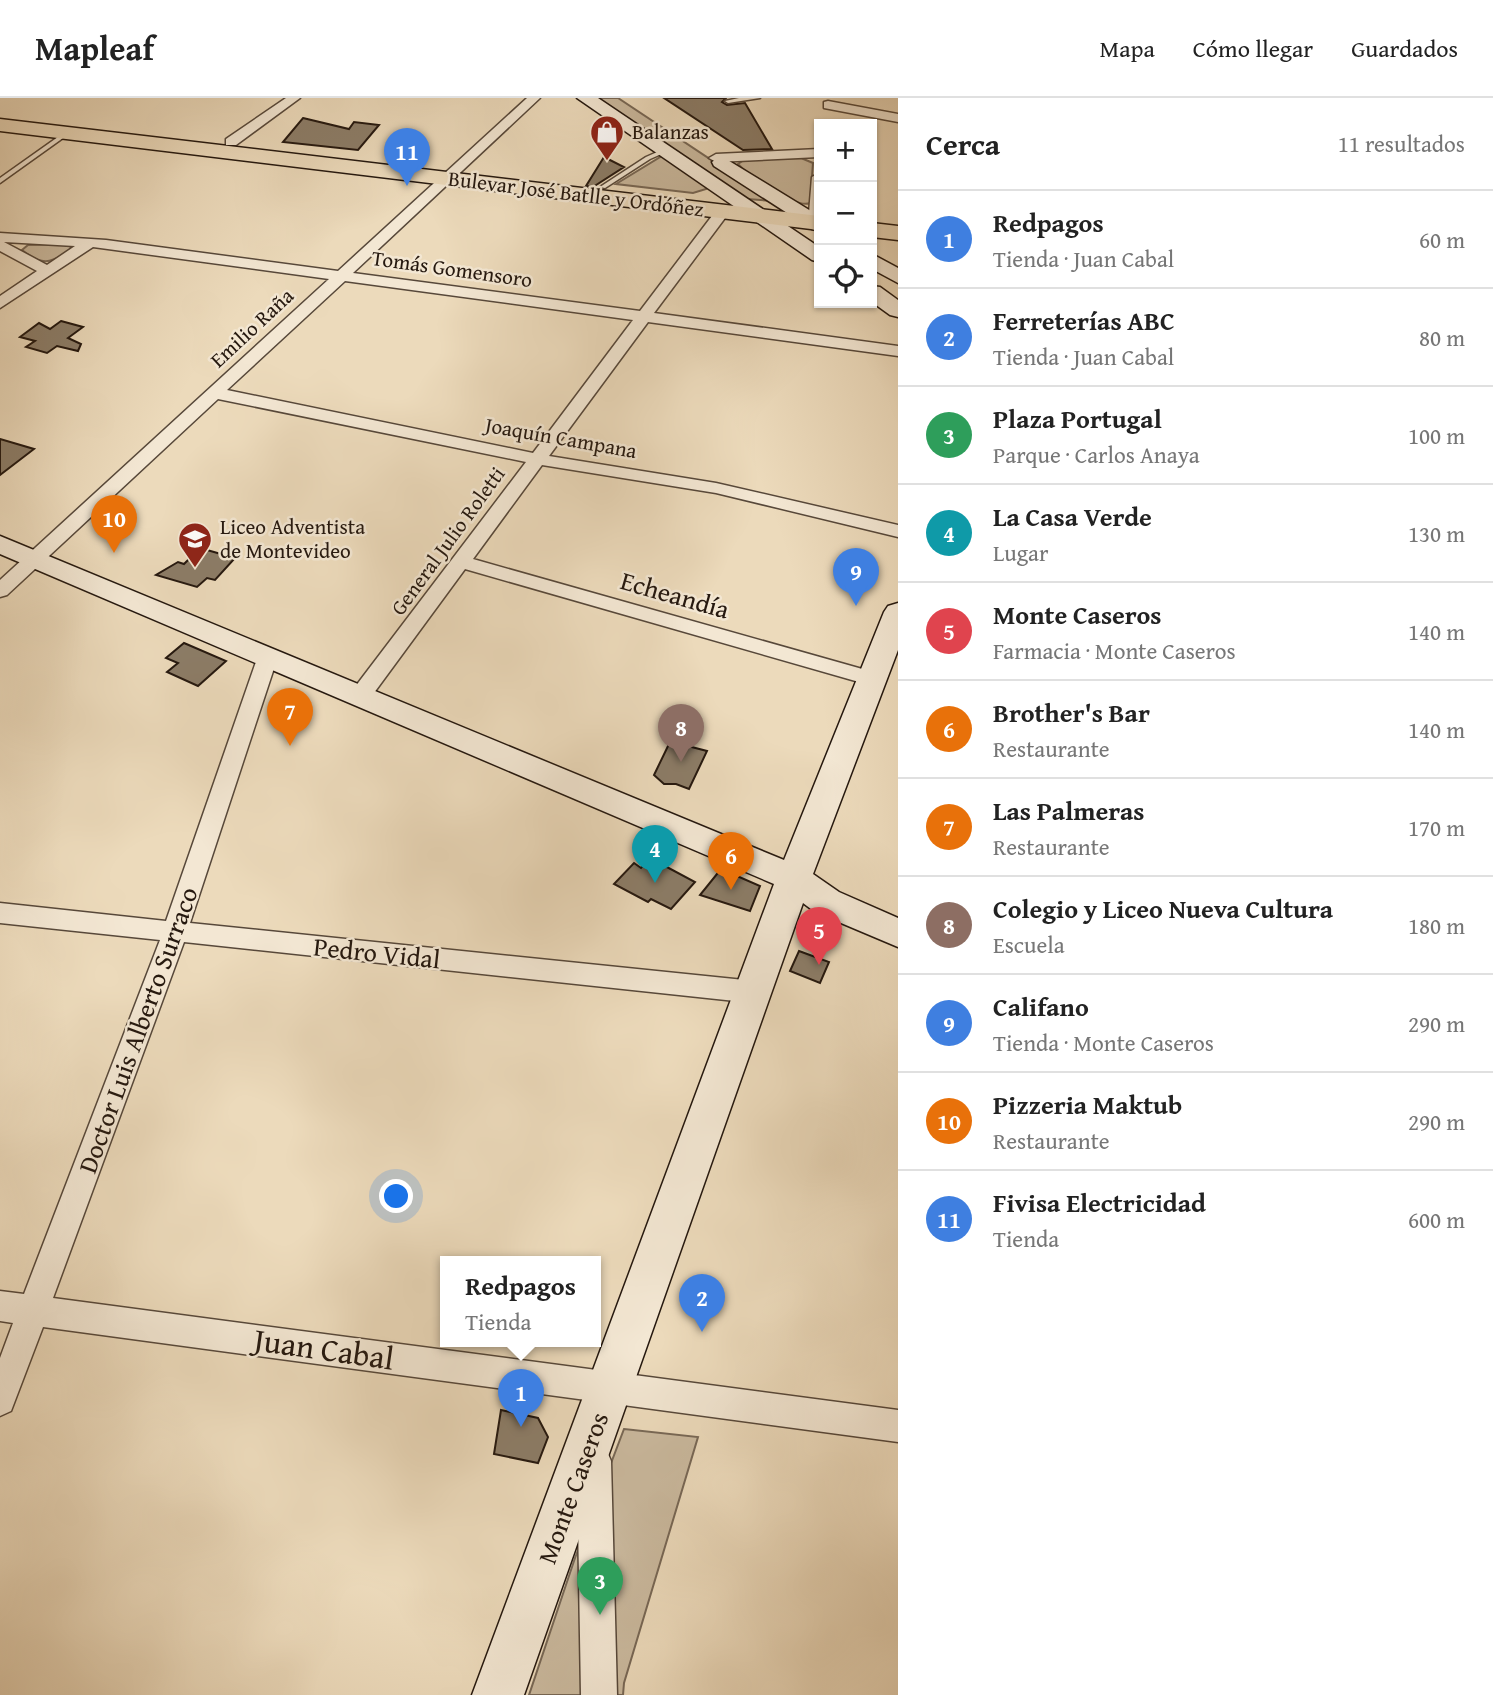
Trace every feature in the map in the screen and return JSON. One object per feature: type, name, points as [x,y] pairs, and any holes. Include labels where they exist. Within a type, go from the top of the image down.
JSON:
[{"type":"main road","name":"Bulevar José Batlle y Ordóñez","points":[[0,115],[231,142],[451,174],[603,187],[741,210]]},
{"type":"main road","name":"Bulevar José Batlle y Ordóñez","points":[[0,125],[451,174],[814,218]]},
{"type":"main road","points":[[877,220],[898,222]]},
{"type":"main road","points":[[877,231],[898,233]]},
{"type":"street","points":[[231,142],[294,98]]},
{"type":"street","name":"Emilio Raña","points":[[0,592],[534,98]]},
{"type":"street","points":[[586,98],[664,151],[741,210],[814,254]]},
{"type":"street","points":[[828,106],[898,118]]},
{"type":"street","points":[[710,154],[814,153]]},
{"type":"street","points":[[710,154],[814,218]]},
{"type":"street","name":"General Julio Roletti","points":[[360,696],[644,316],[741,210]]},
{"type":"street","name":"Tomás Gomensoro","points":[[0,237],[88,244],[341,276],[898,351]]},
{"type":"street","points":[[0,303],[88,244]]},
{"type":"street","points":[[0,245],[48,271]]},
{"type":"street","points":[[877,263],[898,277]]},
{"type":"street","points":[[882,293],[898,310]]},
{"type":"street","name":"Joaquín Campana","points":[[216,393],[536,459],[716,488],[898,531]]},
{"type":"street","points":[[0,544],[794,878],[827,902],[898,933]]},
{"type":"street","name":"Echeandía","points":[[462,562],[873,679]]},
{"type":"street","name":"Monte Caseros","points":[[498,1695],[794,878],[898,612]]},
{"type":"street","name":"Doctor Luis Alberto Surraco","points":[[0,1400],[175,932],[268,656]]},
{"type":"street","points":[[794,878],[833,884],[898,906]]},
{"type":"street","name":"Pedro Vidal","points":[[0,913],[754,992]]},
{"type":"street","name":"Juan Cabal","points":[[0,1306],[898,1426]]},
{"type":"street","points":[[594,1429],[599,1695]]},
{"type":"lane","points":[[728,100],[757,98]]},
{"type":"lane","points":[[0,181],[67,133]]},
{"type":"lane","points":[[603,187],[648,158],[664,151]]},
{"type":"shaded area","points":[[595,98],[618,98],[773,201],[747,199]]},
{"type":"shaded area","points":[[662,156],[706,186],[706,189],[693,193],[616,184]]},
{"type":"shaded area","points":[[801,158],[813,163],[810,203],[803,204],[762,183],[738,164],[744,160]]},
{"type":"shaded area","points":[[65,244],[71,247],[70,250],[46,261],[35,259],[22,250],[28,245]]},
{"type":"shaded area","points":[[624,1429],[698,1437],[624,1683],[623,1695],[529,1695],[575,1558]]},
{"type":"building","points":[[664,98],[726,98],[722,102],[727,105],[745,103],[772,149],[743,150]]},
{"type":"building","points":[[303,118],[349,129],[354,122],[379,125],[358,150],[283,142]]},
{"type":"building","name":"Balanzas","points":[[604,157],[624,167],[593,187],[586,186]]},
{"type":"building","points":[[61,321],[83,327],[68,338],[81,344],[78,351],[57,346],[47,353],[26,347],[35,341],[20,337],[39,323],[50,329]]},
{"type":"building","points":[[0,439],[34,449],[0,475]]},
{"type":"building","name":"Liceo Adventista de Montevideo","points":[[200,548],[235,558],[215,580],[207,578],[197,587],[156,575],[178,562],[184,564]]},
{"type":"building","points":[[184,643],[226,661],[198,686],[167,672],[178,663],[166,658]]},
{"type":"building","points":[[669,744],[707,751],[689,789],[676,784],[664,784],[654,775]]},
{"type":"building","points":[[650,858],[695,882],[671,909],[651,899],[648,902],[614,884],[634,863],[641,868]]},
{"type":"building","points":[[721,869],[760,886],[750,911],[700,895]]},
{"type":"building","points":[[799,951],[829,962],[820,983],[790,971]]},
{"type":"building","points":[[501,1410],[538,1418],[548,1437],[538,1463],[494,1454]]},
{"type":"place","name":"Balanzas","points":[[607,162]]},
{"type":"place","name":"Fivisa Electricidad","points":[[407,186]]},
{"type":"place","name":"Pizzeria Maktub","points":[[114,553]]},
{"type":"place","name":"Liceo Adventista de Montevideo","points":[[195,569]]},
{"type":"place","name":"Califano","points":[[856,606]]},
{"type":"place","name":"Las Palmeras","points":[[290,746]]},
{"type":"place","name":"Colegio y Liceo Nueva Cultura","points":[[681,762]]},
{"type":"place","name":"La Casa Verde","points":[[655,883]]},
{"type":"place","name":"Brother's Bar","points":[[731,890]]},
{"type":"place","name":"Monte Caseros","points":[[819,965]]},
{"type":"place","name":"Ferreterías ABC","points":[[702,1332]]},
{"type":"place","name":"Redpagos","points":[[521,1427]]},
{"type":"place","name":"Plaza Portugal","points":[[600,1615]]}]
